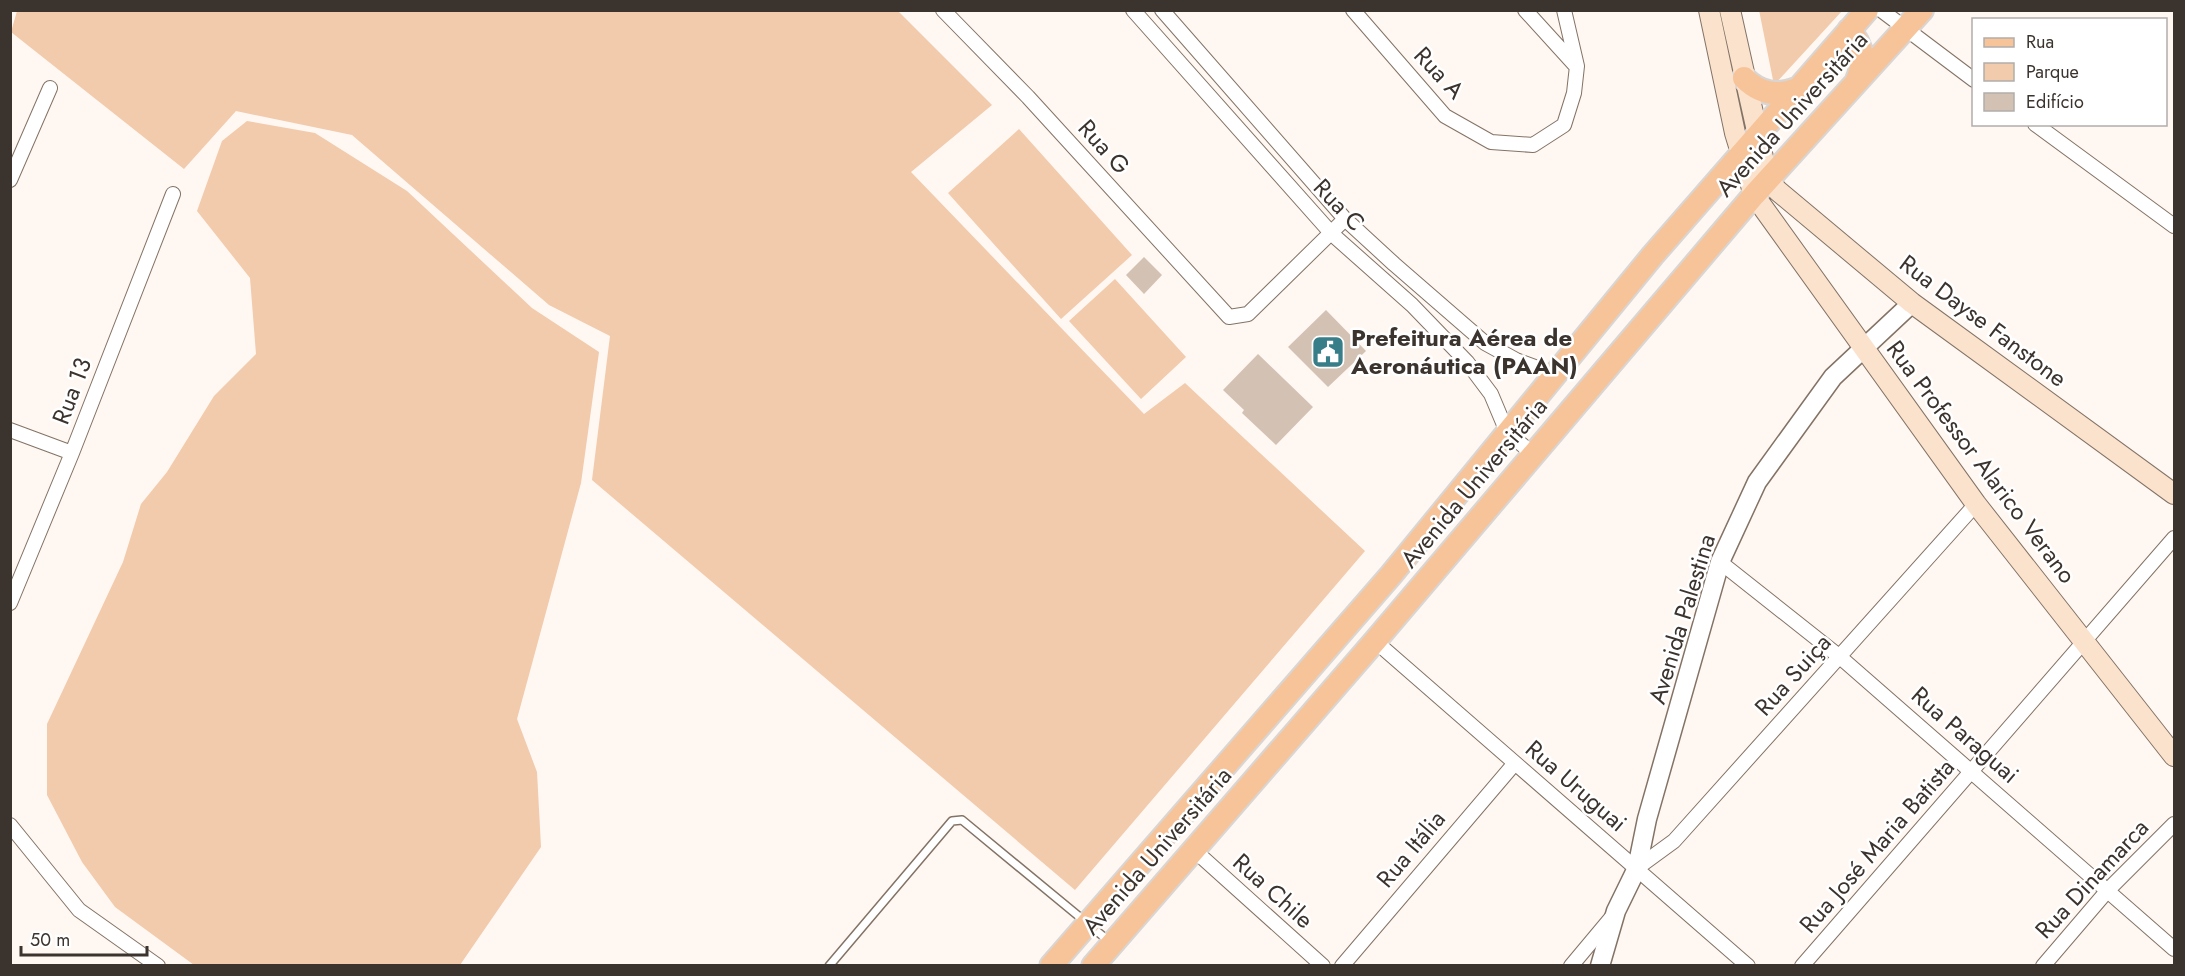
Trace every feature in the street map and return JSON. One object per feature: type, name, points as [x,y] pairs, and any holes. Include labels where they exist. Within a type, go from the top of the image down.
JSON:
[{"type":"main road","points":[[1708,10],[1741,154],[1761,187]]},
{"type":"main road","points":[[1730,10],[1757,136],[1761,187]]},
{"type":"main road","name":"Avenida Universitária","points":[[1051,966],[1391,575],[1653,255],[1867,10]]},
{"type":"main road","name":"Avenida Universitária","points":[[1093,966],[1375,641],[1761,187],[1922,10]]},
{"type":"main road","points":[[1850,30],[1856,37],[1862,54],[1856,82]]},
{"type":"main road","points":[[1744,78],[1750,84],[1767,92],[1783,93],[1799,88]]},
{"type":"main road","name":"Rua Dayse Fanstone","points":[[1761,187],[1911,303],[2175,494]]},
{"type":"main road","name":"Rua Professor Alarico Verano","points":[[1761,187],[1863,349],[1976,504],[2175,756]]},
{"type":"main road","points":[[1653,255],[1661,273],[1674,281],[1682,281]]},
{"type":"main road","points":[[1471,478],[1496,499]]},
{"type":"street","name":"Rua G","points":[[943,10],[1028,97],[1229,317],[1248,314],[1332,234]]},
{"type":"street","name":"Rua C","points":[[1133,10],[1332,234],[1412,305],[1467,362],[1491,394],[1507,432]]},
{"type":"street","name":"Rua A","points":[[1353,10],[1445,116],[1491,142],[1533,145],[1564,126],[1574,93],[1577,66],[1564,10]]},
{"type":"street","points":[[1525,10],[1577,66]]},
{"type":"street","points":[[1881,10],[1904,30],[1972,79]]},
{"type":"street","name":"Rua C","points":[[1166,16],[1345,219],[1485,343],[1516,360],[1554,374]]},
{"type":"street","points":[[1154,35],[1166,16]]},
{"type":"street","points":[[10,180],[50,88]]},
{"type":"street","points":[[2038,126],[2175,226]]},
{"type":"street","name":"Rua 13","points":[[10,603],[72,453],[173,194]]},
{"type":"street","points":[[1332,234],[1345,219]]},
{"type":"street","points":[[1382,277],[1394,264]]},
{"type":"street","points":[[1412,305],[1426,292]]},
{"type":"street","name":"Avenida Palestina","points":[[1600,966],[1616,911],[1636,868],[1647,819],[1720,562],[1757,482],[1833,377],[1911,303]]},
{"type":"street","points":[[1467,362],[1485,343]]},
{"type":"street","points":[[10,430],[72,453]]},
{"type":"street","points":[[1507,432],[1533,454]]},
{"type":"street","name":"Rua Suiça","points":[[1636,868],[1674,841],[1976,504]]},
{"type":"street","name":"Rua José Maria Batista","points":[[1802,966],[2175,538]]},
{"type":"street","name":"Rua Paraguai","points":[[1720,562],[1840,657],[2175,949]]},
{"type":"street","name":"Rua Uruguai","points":[[1375,641],[1748,966]]},
{"type":"street","name":"Rua Itália","points":[[1342,966],[1515,763]]},
{"type":"street","name":"Rua Dinamarca","points":[[2043,966],[2108,890],[2175,824]]},
{"type":"street","points":[[10,825],[79,910],[158,966]]},
{"type":"street","name":"Rua Chile","points":[[1194,850],[1323,966]]},
{"type":"street","points":[[1571,966],[1616,911]]},
{"type":"lane","points":[[829,966],[952,820],[962,820],[1112,944]]},
{"type":"green space","points":[[1759,10],[1842,11],[1774,85]]},
{"type":"green space","points":[[17,11],[898,11],[992,105],[911,172],[1144,414],[1185,383],[1365,551],[1075,890],[592,480],[610,336],[549,305],[352,135],[236,111],[184,169],[11,32]]},
{"type":"green space","points":[[247,121],[315,133],[407,191],[532,308],[599,352],[581,483],[517,719],[537,772],[541,847],[460,965],[194,965],[115,907],[82,862],[47,795],[47,724],[123,562],[141,504],[167,472],[214,396],[256,354],[250,278],[197,211],[222,141]]},
{"type":"green space","points":[[1019,129],[1132,255],[1061,319],[948,193]]},
{"type":"green space","points":[[1115,279],[1186,357],[1141,399],[1069,321]]},
{"type":"building","points":[[1144,257],[1162,275],[1144,294],[1126,275]]},
{"type":"building","points":[[1326,310],[1366,351],[1328,387],[1288,347]]},
{"type":"building","points":[[1258,354],[1313,407],[1276,445],[1242,413],[1244,410],[1223,390]]},
{"type":"place","name":"Prefeitura Aérea de Aeronáutica (PAAN)","points":[[1328,352]]}]
